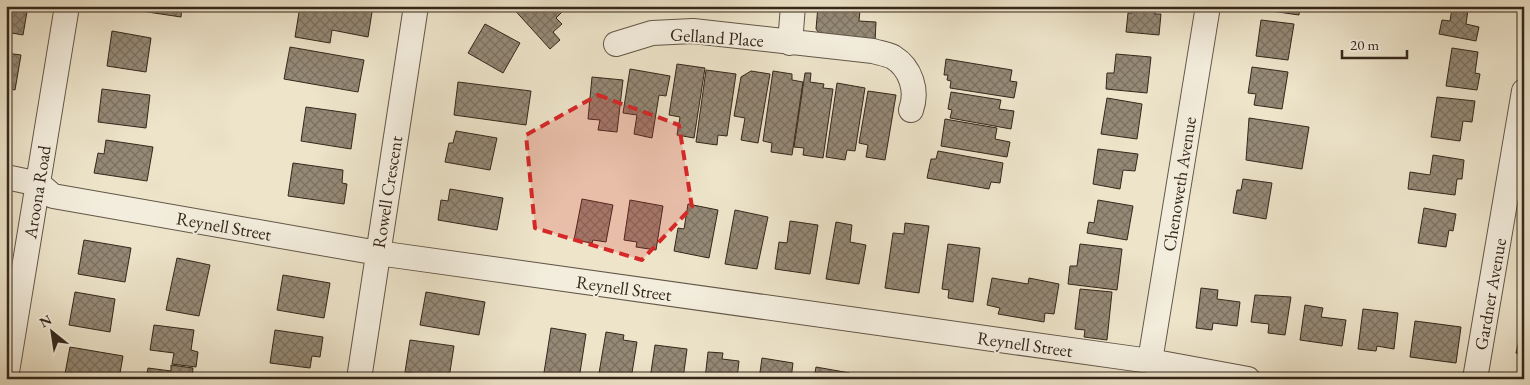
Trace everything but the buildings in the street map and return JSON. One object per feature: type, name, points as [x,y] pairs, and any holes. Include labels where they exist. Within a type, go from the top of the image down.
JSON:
[{"type":"street","name":"Aroona Road","points":[[6,378],[67,6]]},
{"type":"street","name":"Rowell Crescent","points":[[359,379],[416,6]]},
{"type":"street","name":"Gelland Place","points":[[790,43],[793,6]]},
{"type":"street","name":"Chenoweth Avenue","points":[[1150,361],[1208,6]]},
{"type":"street","name":"Gelland Place","points":[[616,44],[652,33],[693,31],[873,51],[893,57],[910,74],[916,97],[911,110]]},
{"type":"street","name":"Gardner Avenue","points":[[1476,379],[1524,91]]},
{"type":"street","name":"Reynell Street","points":[[6,177],[39,184],[53,196],[378,253],[1150,361],[1248,379]]},
{"type":"highlighted area","points":[[598,95],[679,125],[692,207],[642,260],[535,228],[526,135]]}]
